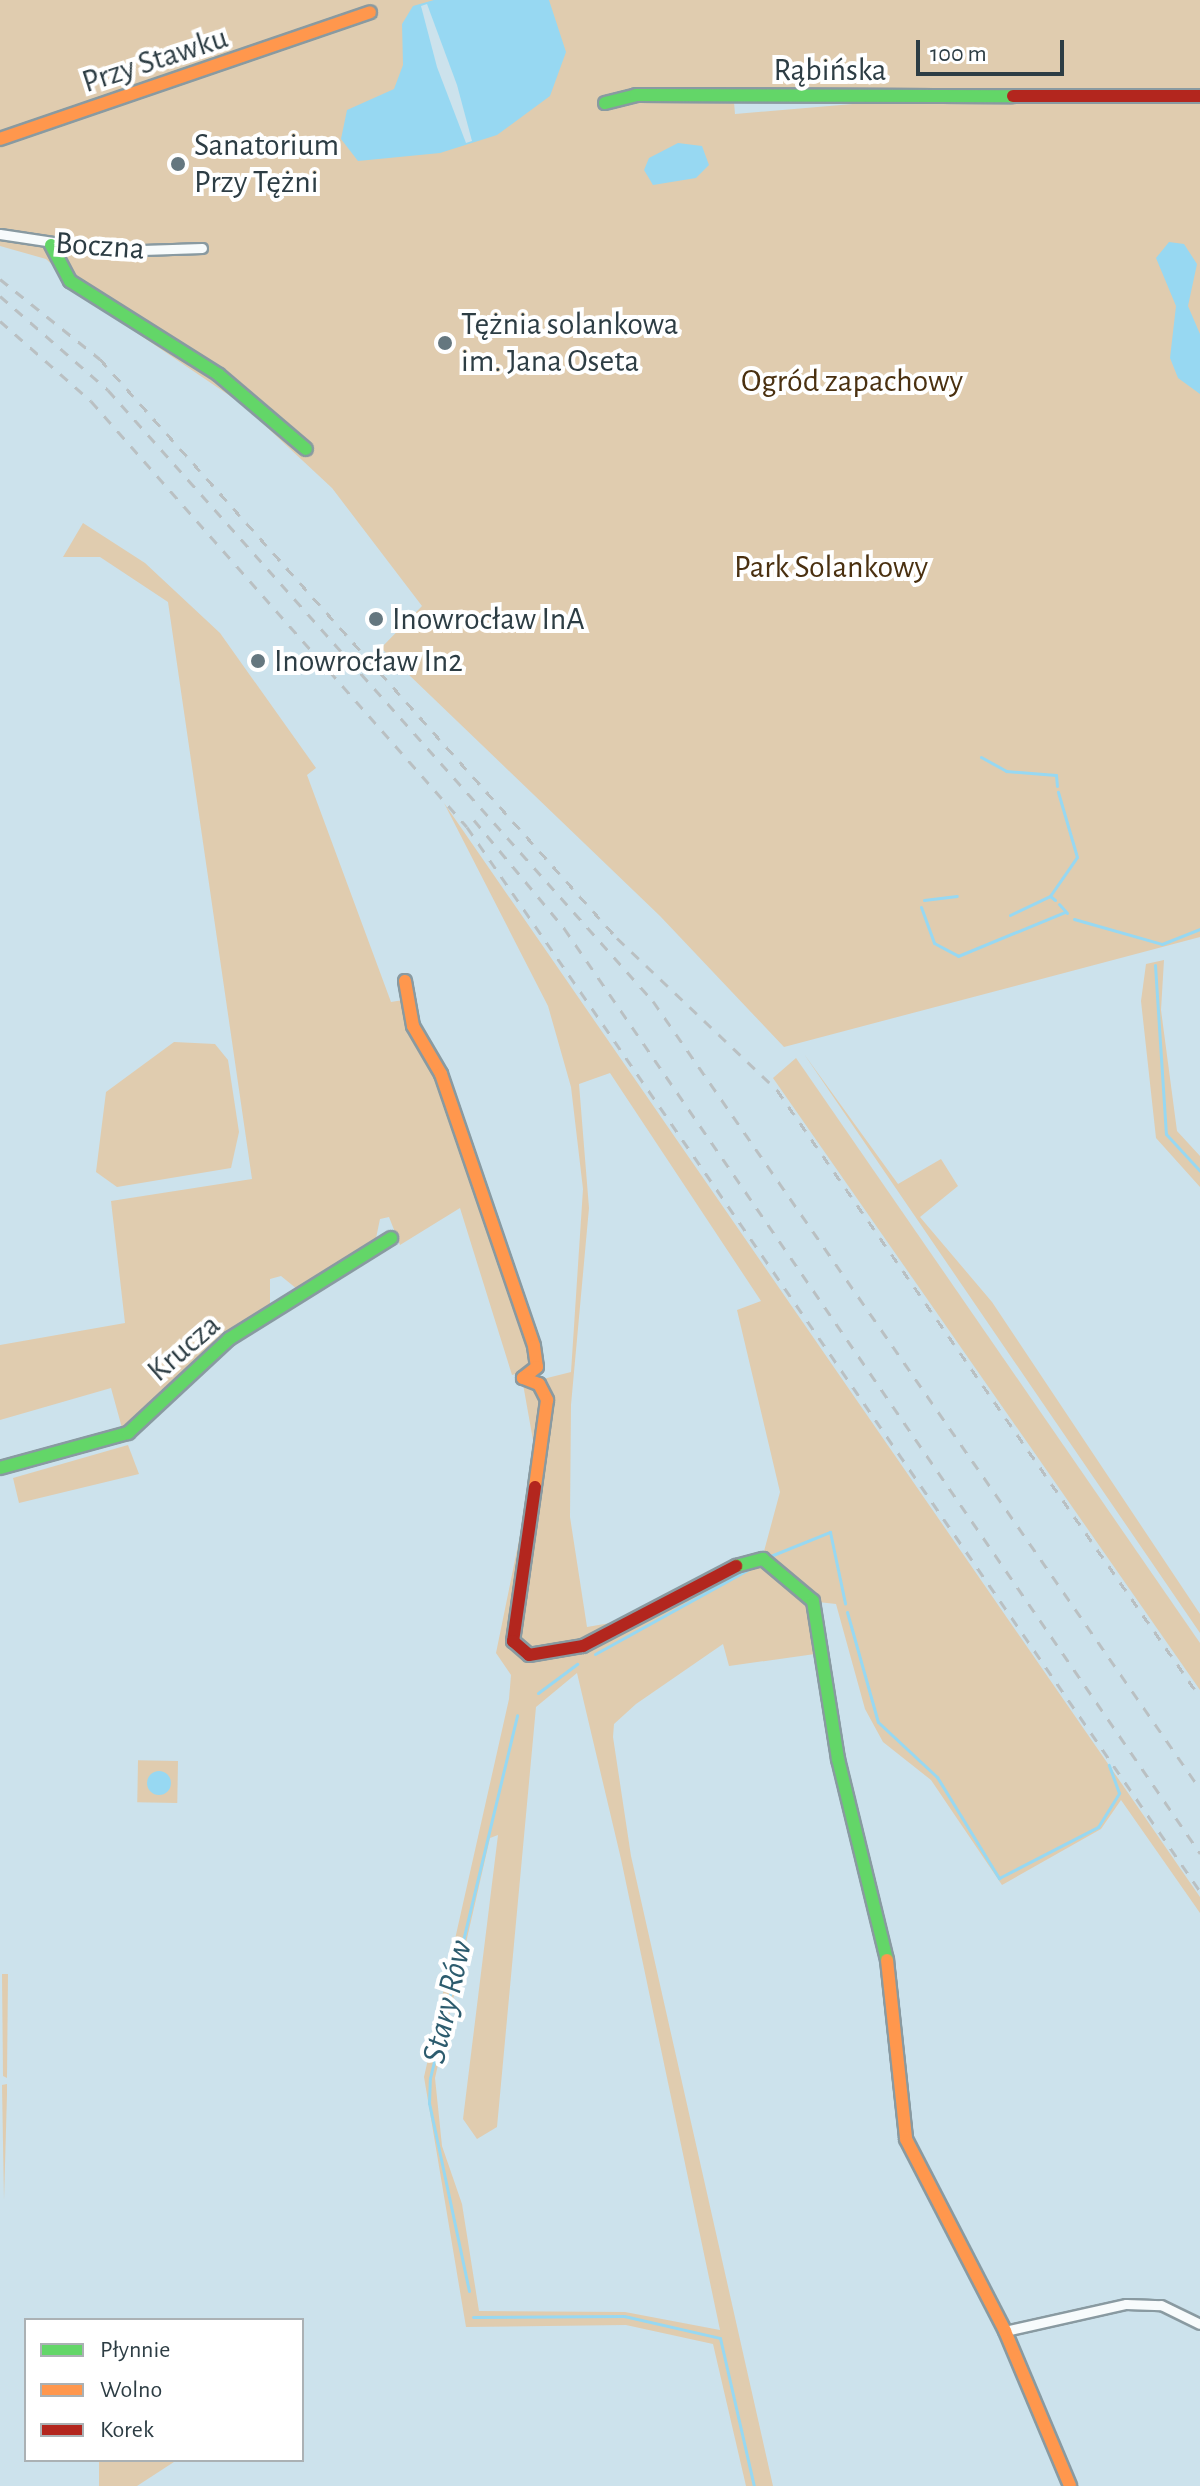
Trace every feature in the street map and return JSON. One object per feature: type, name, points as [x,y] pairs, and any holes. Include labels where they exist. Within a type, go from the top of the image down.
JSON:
[{"type":"street","name":"Przy Stawku","points":[[0,139],[370,12]]},
{"type":"street","name":"Rąbińska","points":[[605,103],[636,95],[1200,96]]},
{"type":"street","name":"Boczna","points":[[0,234],[51,245],[202,248]]},
{"type":"street","points":[[51,245],[70,281],[219,375],[306,449]]},
{"type":"street","points":[[405,981],[413,1026],[441,1074],[534,1346],[537,1367],[523,1378],[539,1384],[547,1400],[513,1641],[529,1655],[583,1646],[752,1558],[763,1559],[813,1601],[835,1744],[889,1969],[906,2139],[1005,2331],[1070,2486]]},
{"type":"street","name":"Krucza","points":[[0,1468],[128,1433],[229,1339],[391,1238]]},
{"type":"street","points":[[1005,2331],[1126,2304],[1161,2305],[1200,2324]]},
{"type":"green space","name":"Park Solankowy","points":[[0,0],[1200,0],[1200,93],[733,90],[735,114],[876,102],[1200,102],[1200,937],[784,1047],[660,916],[381,648],[422,606],[332,488],[242,404],[97,306],[46,259],[0,246]]},
{"type":"green space","points":[[83,523],[145,563],[220,633],[316,768],[307,775],[391,1002],[403,1000],[434,1070],[532,1347],[530,1370],[512,1375],[460,1208],[400,1245],[389,1217],[380,1219],[375,1243],[297,1289],[281,1276],[270,1279],[270,1306],[226,1335],[122,1428],[111,1388],[0,1420],[0,1345],[125,1323],[111,1201],[252,1179],[168,602],[100,557],[63,557]]},
{"type":"green space","points":[[444,803],[1200,1897],[1200,1913],[1121,1800],[1101,1829],[1002,1885],[931,1780],[883,1742],[865,1709],[836,1604],[818,1602],[763,1555],[780,1492],[737,1310],[761,1301],[610,1073],[579,1084],[589,1208],[571,1405],[570,1517],[587,1627],[628,1620],[753,1562],[809,1602],[815,1654],[729,1666],[723,1644],[636,1704],[614,1724],[613,1737],[631,1856],[773,2486],[746,2486],[713,2344],[626,2325],[466,2327],[424,2077],[509,1699],[511,1675],[496,1653],[536,1457],[523,1384],[571,1372],[583,1189],[571,1087],[548,1006]],"holes":[[[577,1673],[621,1859],[720,2330],[625,2312],[479,2311],[462,2204],[442,2146],[435,2078],[490,1838],[498,1835],[463,2119],[477,2139],[497,2127],[536,1707]]]},
{"type":"green space","points":[[1164,960],[1161,1010],[1177,1131],[1200,1156],[1200,1187],[1156,1138],[1141,1001],[1146,964]]},
{"type":"green space","points":[[174,1042],[215,1044],[228,1060],[239,1132],[231,1168],[117,1187],[96,1172],[106,1092]]},
{"type":"green space","points":[[804,1054],[898,1184],[941,1159],[958,1186],[920,1217],[992,1302],[1200,1614],[1200,1633]]},
{"type":"green space","points":[[796,1058],[1200,1643],[1200,1690],[773,1078]]},
{"type":"green space","points":[[128,1445],[139,1474],[19,1503],[13,1478]]},
{"type":"green space","points":[[138,1760],[178,1761],[177,1803],[137,1802]]},
{"type":"green space","points":[[2,1974],[8,1974],[7,2078],[3,2076]]},
{"type":"green space","points":[[7,2084],[7,2094],[4,2200],[2,2085]]},
{"type":"green space","points":[[99,2462],[174,2462],[137,2486],[99,2486]]},
{"type":"water","points":[[434,0],[549,0],[566,52],[550,96],[497,135],[440,153],[358,161],[341,139],[347,110],[394,89],[403,65],[402,24],[413,6]]},
{"type":"water","points":[[678,143],[702,146],[709,165],[696,178],[653,185],[644,170],[649,158]]},
{"type":"water","points":[[1169,242],[1184,244],[1197,264],[1188,306],[1200,334],[1200,394],[1178,378],[1170,358],[1176,306],[1156,258]]},
{"type":"water","points":[[159,1771],[168,1774],[171,1783],[168,1792],[159,1795],[150,1792],[147,1783],[150,1774]]},
{"type":"pier","points":[[427,4],[457,85],[472,141],[466,143],[437,67],[421,6]]},
{"type":"waterway","points":[[981,757],[1006,771],[1056,775],[1057,786]]},
{"type":"waterway","points":[[1055,900],[1050,896],[1077,857],[1058,792]]},
{"type":"waterway","points":[[924,900],[957,896]]},
{"type":"waterway","points":[[1010,915],[1050,896]]},
{"type":"waterway","points":[[1059,904],[1067,913]]},
{"type":"waterway","points":[[921,907],[934,943],[958,956],[1065,912]]},
{"type":"waterway","points":[[1074,919],[1162,944],[1200,929]]},
{"type":"waterway","points":[[1155,965],[1166,1134],[1200,1171]]},
{"type":"waterway","name":"Stary Rów","points":[[768,1557],[830,1532],[845,1603]]},
{"type":"waterway","name":"Stary Rów","points":[[595,1654],[760,1563]]},
{"type":"waterway","name":"Stary Rów","points":[[847,1612],[878,1722],[937,1777],[999,1878],[1098,1827],[1119,1793],[1109,1765]]},
{"type":"waterway","name":"Stary Rów","points":[[538,1693],[577,1664]]},
{"type":"waterway","name":"Stary Rów","points":[[469,2291],[429,2103],[430,2078],[517,1715]]},
{"type":"waterway","name":"Stary Rów","points":[[473,2317],[624,2316],[720,2338],[754,2486]]},
{"type":"railway","points":[[0,279],[100,359],[617,938],[777,1090],[1200,1697]]},
{"type":"railway","points":[[0,296],[108,390],[653,1001],[1200,1789]]},
{"type":"railway","points":[[0,321],[91,401],[467,827],[1200,1891]]},
{"type":"railway","points":[[474,820],[564,928],[1200,1853]]},
{"type":"traffic: fast","points":[[605,103],[636,95],[1013,96]]},
{"type":"traffic: fast","points":[[51,245],[70,281],[219,375],[306,449]]},
{"type":"traffic: fast","points":[[0,1468],[128,1433],[229,1339],[391,1238]]},
{"type":"traffic: fast","points":[[736,1566],[763,1559],[813,1601],[838,1759],[887,1960]]},
{"type":"traffic: slow","points":[[0,139],[370,12]]},
{"type":"traffic: slow","points":[[405,981],[413,1026],[441,1074],[534,1346],[537,1367],[523,1378],[539,1384],[547,1400],[535,1487]]},
{"type":"traffic: slow","points":[[887,1960],[906,2139],[1005,2331],[1070,2486]]},
{"type":"traffic: jam","points":[[1013,96],[1200,96]]},
{"type":"traffic: jam","points":[[535,1487],[513,1641],[529,1655],[583,1646],[736,1566]]},
{"type":"place","name":"Sanatorium Przy Tężni","points":[[178,164]]},
{"type":"place","name":"Tężnia solankowa im. Jana Oseta","points":[[445,343]]},
{"type":"place","name":"Inowrocław InA","points":[[376,619]]},
{"type":"place","name":"Inowrocław In2","points":[[258,661]]},
{"type":"park label","name":"Ogród zapachowy","points":[[852,381]]}]
